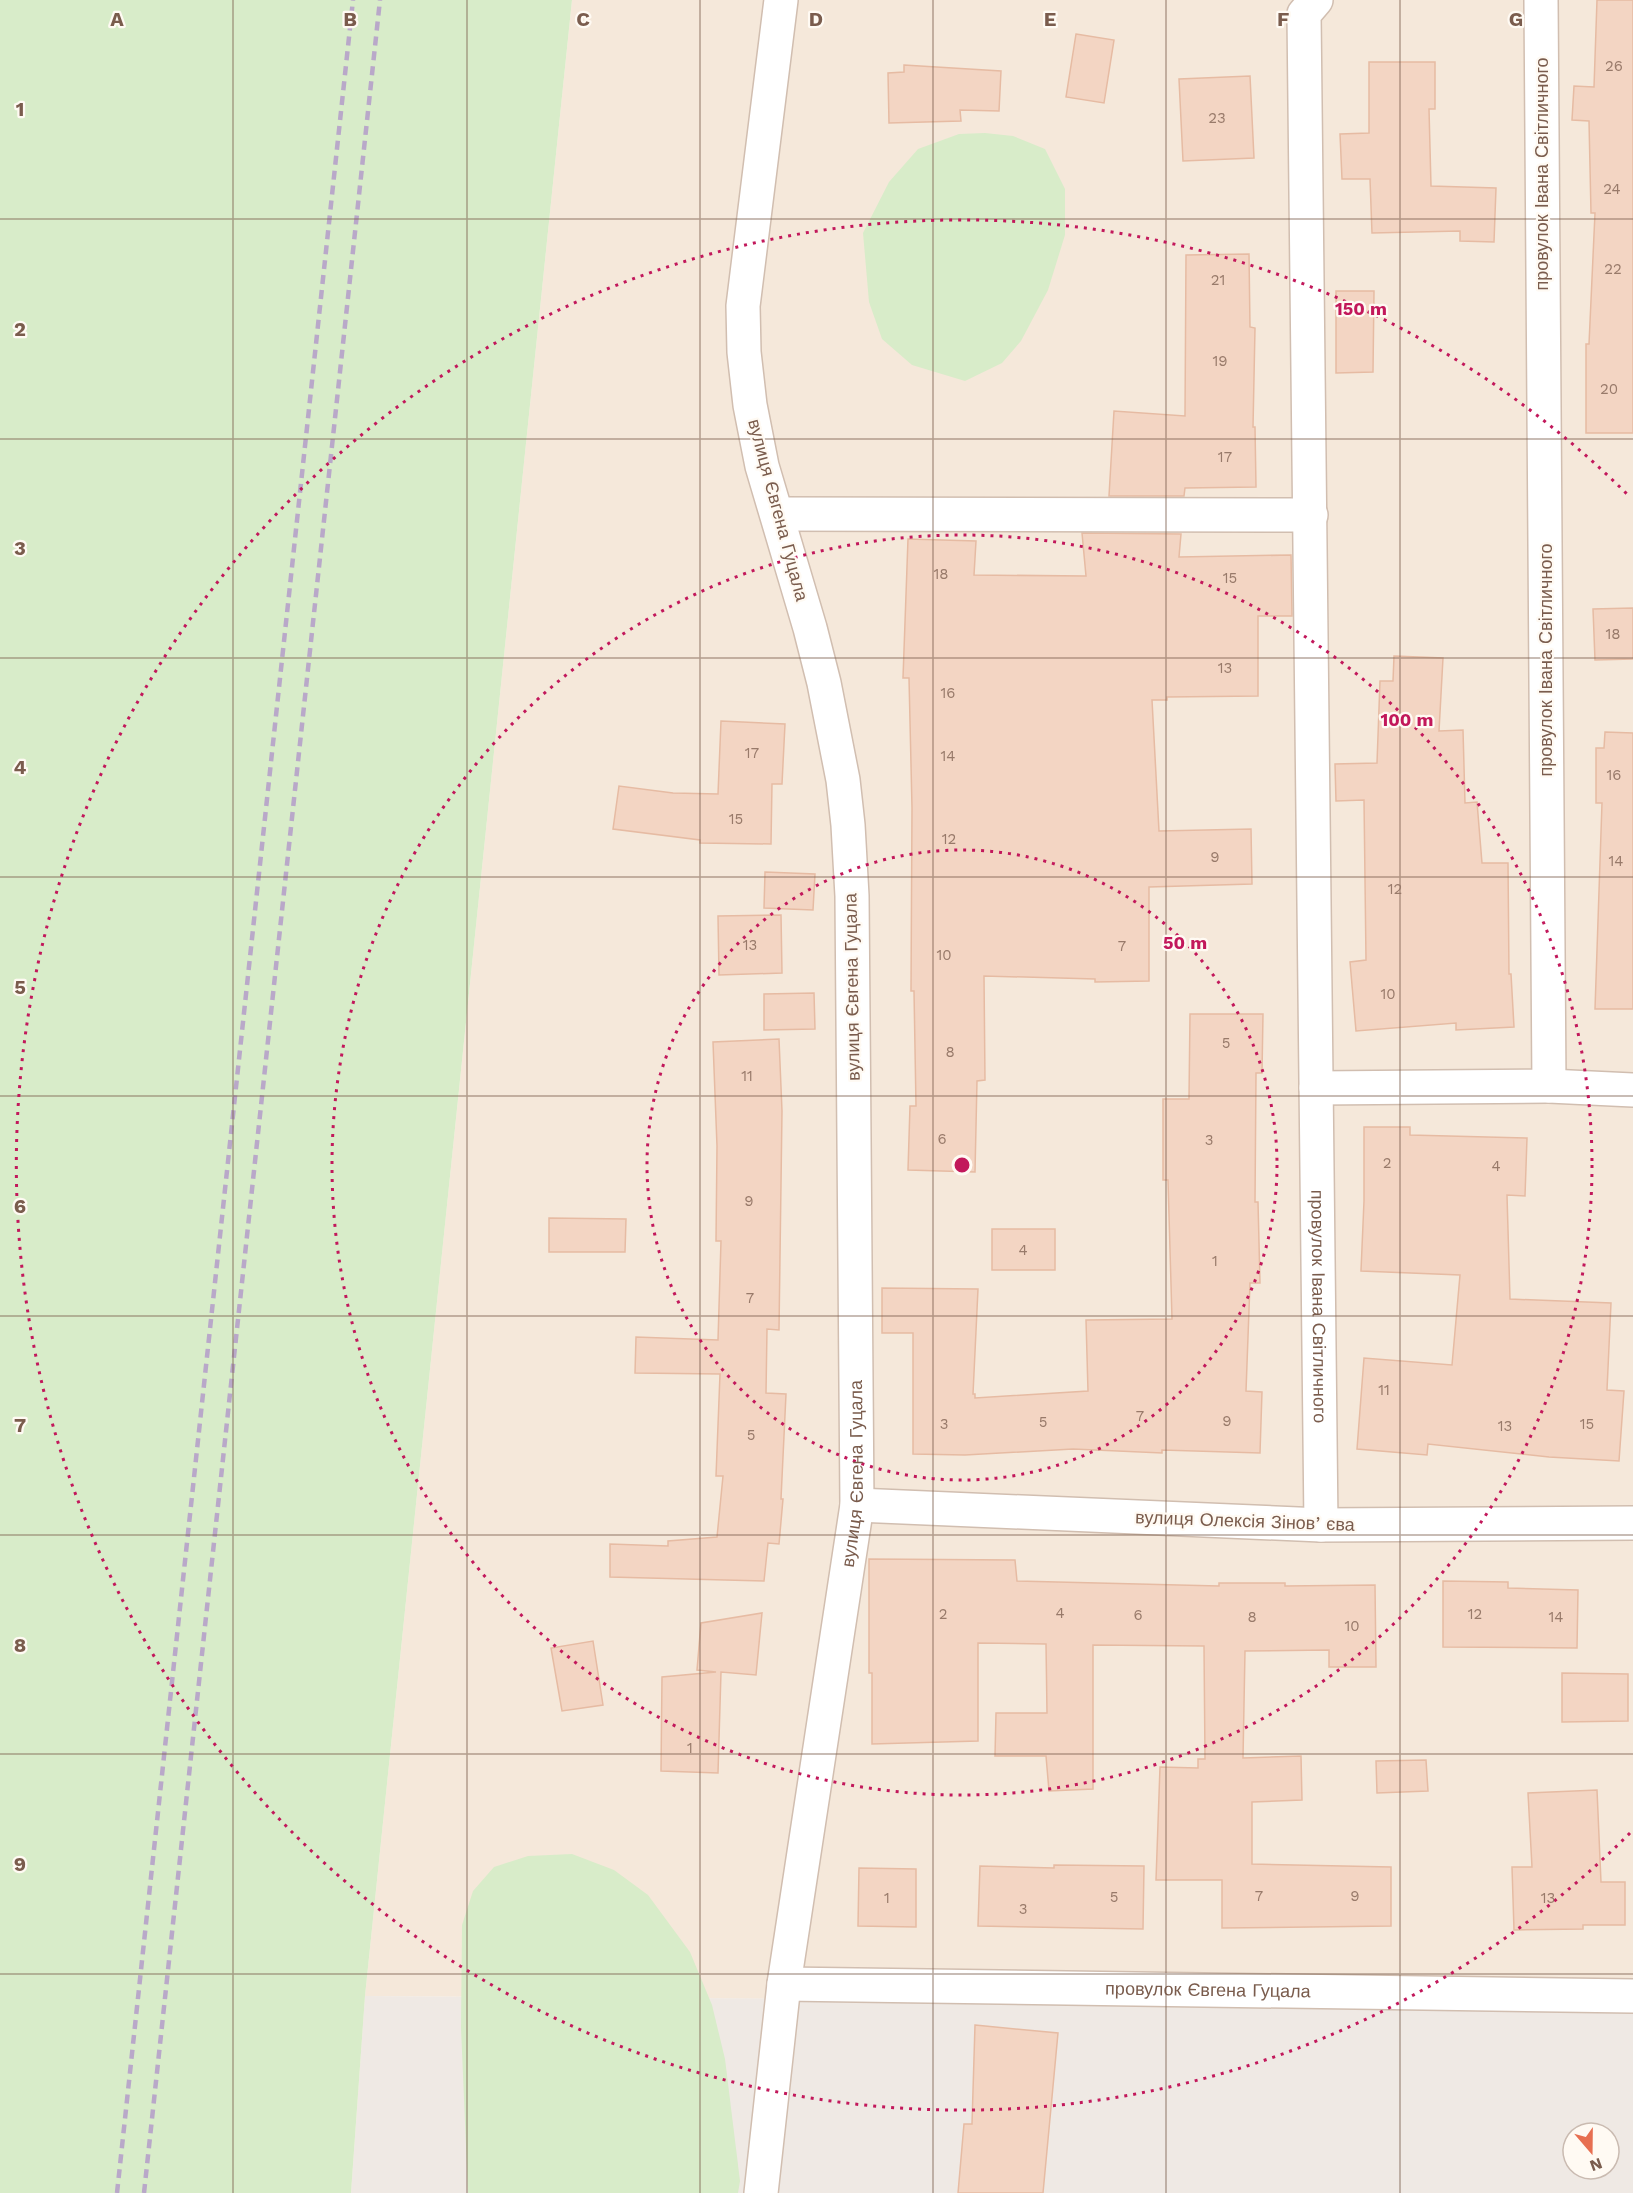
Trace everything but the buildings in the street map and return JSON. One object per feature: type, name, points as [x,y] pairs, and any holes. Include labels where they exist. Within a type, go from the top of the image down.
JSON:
[{"type":"street","name":"вулиця Євгена Гуцала","points":[[762,2193],[784,1984],[857,1505],[852,908],[848,825],[843,780],[824,683],[762,466],[750,405],[744,352],[743,306],[781,0]]},
{"type":"street","name":"провулок Івана Світличного","points":[[1316,0],[1304,14],[1321,1525]]},
{"type":"street","name":"провулок Івана Світличного","points":[[1541,0],[1549,1086]]},
{"type":"street","points":[[777,514],[1311,514]]},
{"type":"street","points":[[1316,1088],[1549,1086],[1633,1090]]},
{"type":"street","name":"вулиця Олексія Зіновʼєва","points":[[857,1505],[1321,1525],[1633,1523]]},
{"type":"street","name":"провулок Євгена Гуцала","points":[[784,1984],[1633,1996]]},
{"type":"shaded area","points":[[572,0],[1633,0],[1633,2005],[365,1996]]},
{"type":"shaded area","points":[[365,1996],[1633,2004],[1633,2193],[351,2193]]},
{"type":"green space","points":[[0,0],[572,0],[365,1996],[351,2193],[0,2193]]},
{"type":"green space","points":[[985,133],[1013,136],[1045,149],[1065,189],[1065,235],[1048,290],[1021,341],[1002,363],[965,381],[912,365],[882,339],[869,302],[863,233],[889,182],[918,149],[959,134]]},
{"type":"green space","points":[[572,1854],[614,1870],[648,1895],[690,1952],[712,2005],[725,2059],[740,2181],[738,2193],[468,2193],[461,2028],[462,1925],[473,1891],[494,1867],[528,1856]]},
{"type":"railway","points":[[117,2193],[353,0]]},
{"type":"railway","points":[[144,2193],[380,0]]}]
